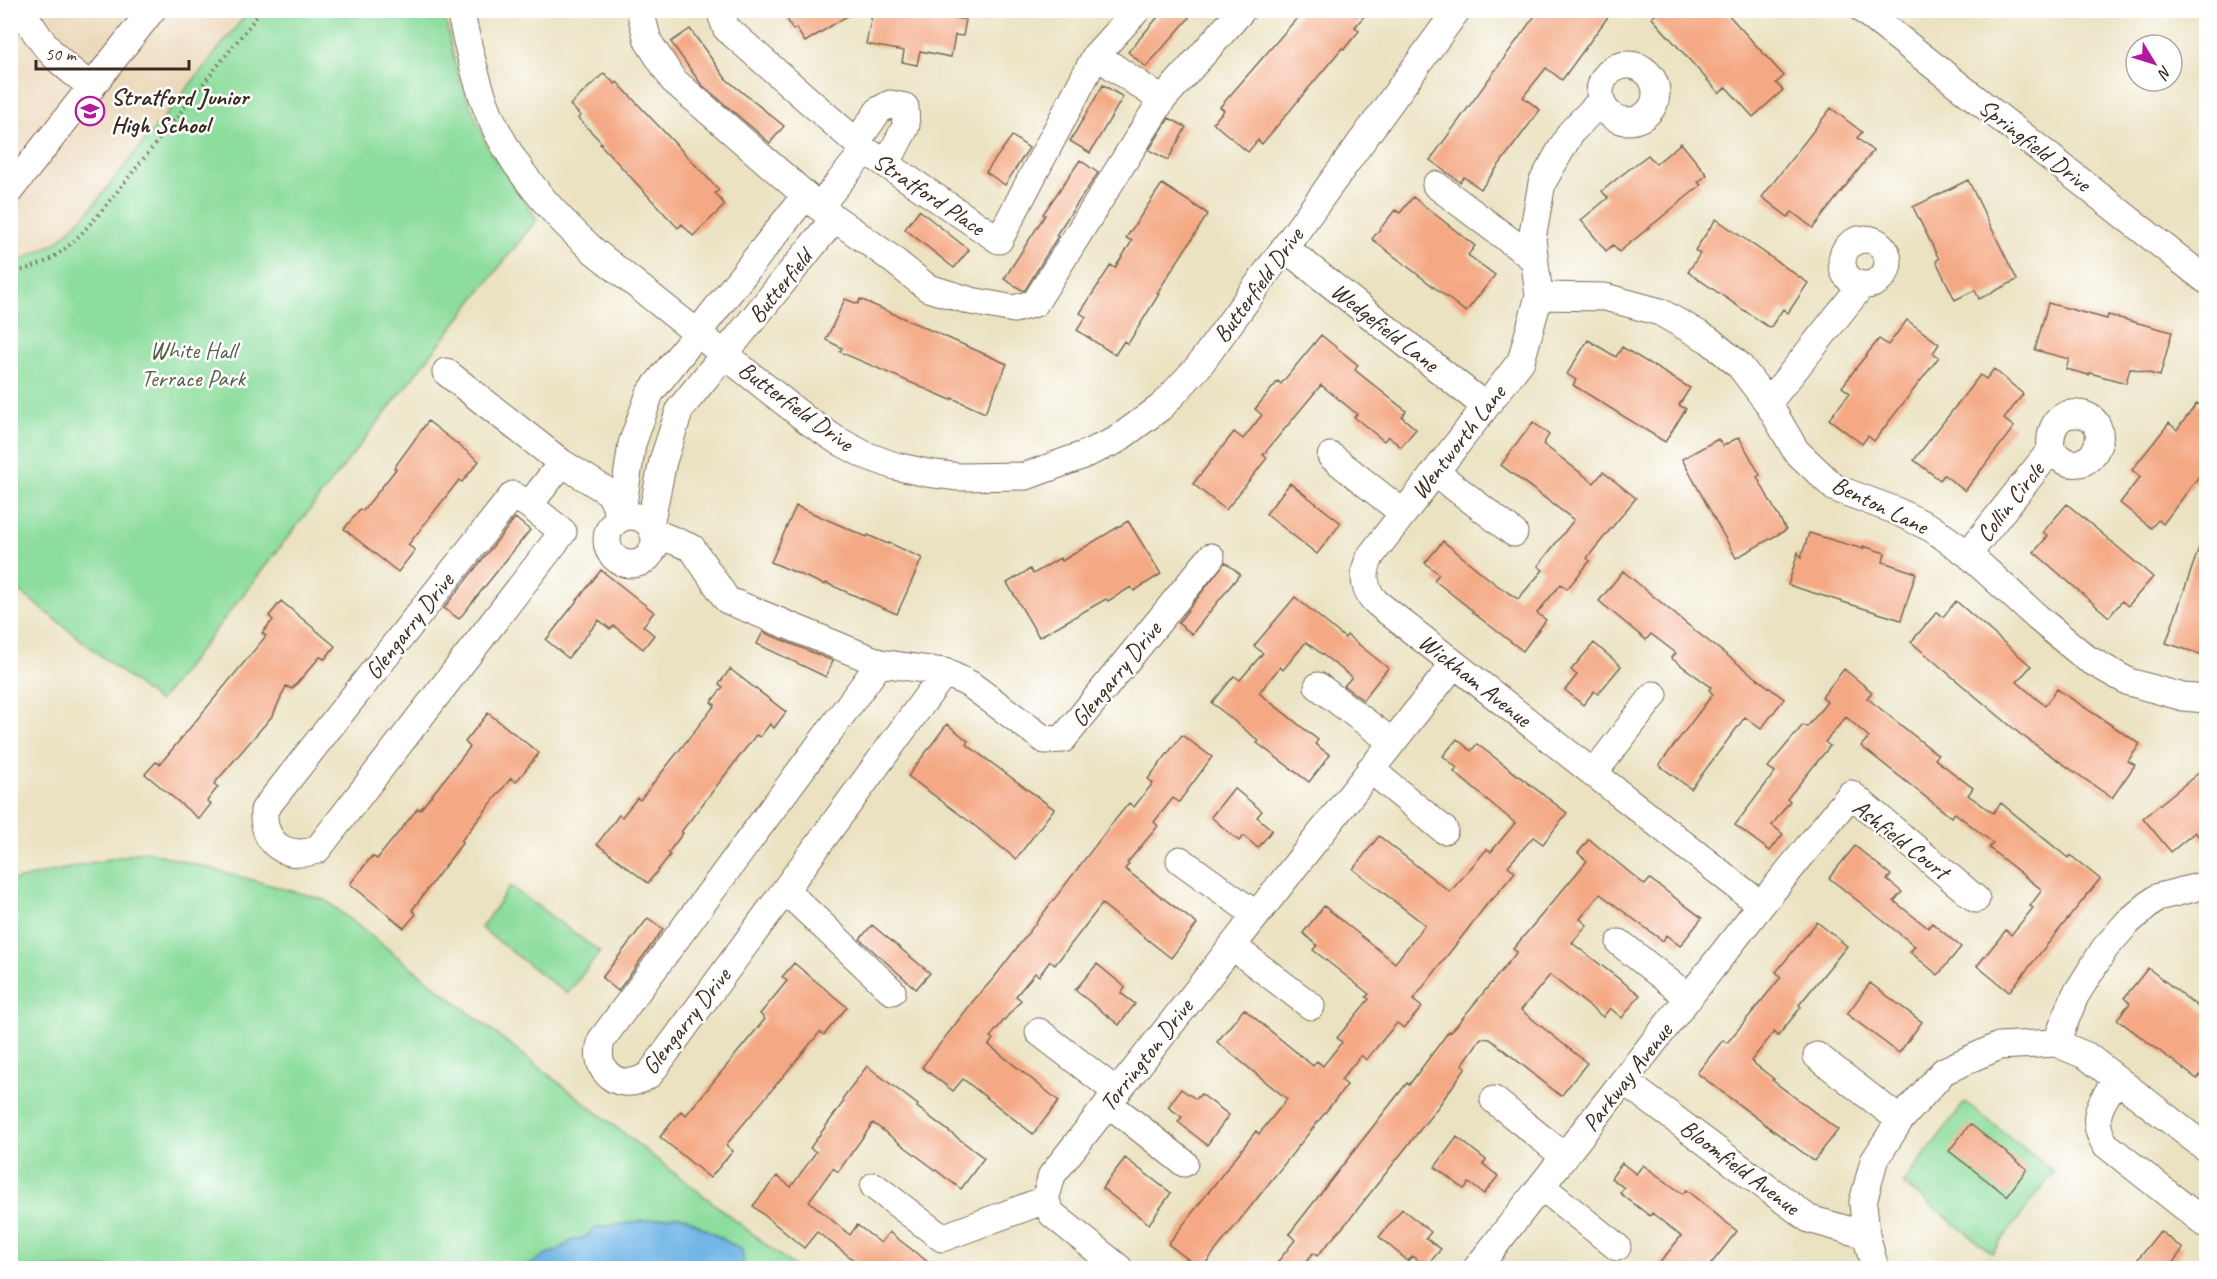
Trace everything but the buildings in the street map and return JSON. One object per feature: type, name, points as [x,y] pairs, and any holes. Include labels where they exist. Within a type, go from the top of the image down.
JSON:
[{"type":"street","points":[[22,10],[38,38],[59,63],[92,87]]},
{"type":"street","points":[[10,190],[152,10]]},
{"type":"street","name":"Butterfield Drive","points":[[460,10],[490,116],[518,167],[562,223],[595,252],[807,420],[835,439],[896,466],[959,477],[1026,476],[1114,441],[1161,407],[1198,367],[1457,10]]},
{"type":"street","points":[[640,10],[648,41],[673,80],[819,208],[888,256],[928,288],[971,301],[1014,309],[1035,303],[1162,100],[1242,10]]},
{"type":"street","name":"Stratford Place","points":[[720,10],[726,28],[869,152],[999,240],[1096,55],[1137,10]]},
{"type":"street","name":"Springfield Drive","points":[[1863,10],[2206,280]]},
{"type":"street","points":[[1096,55],[1162,100]]},
{"type":"street","points":[[1539,296],[1532,239],[1542,183],[1571,132],[1601,101]]},
{"type":"street","name":"Butterfield","points":[[698,332],[819,208],[869,152]]},
{"type":"street","points":[[1436,185],[1534,259]]},
{"type":"street","name":"Butterfield","points":[[725,353],[819,208]]},
{"type":"street","name":"Wedgefield Lane","points":[[1285,248],[1485,406]]},
{"type":"street","points":[[1768,403],[1862,285]]},
{"type":"street","name":"Wentworth Lane","points":[[1364,580],[1369,560],[1521,361],[1539,296]]},
{"type":"street","name":"Benton Lane","points":[[1539,296],[1605,297],[1660,312],[1709,340],[1739,365],[1768,403],[1796,450],[1835,488],[1894,510],[1931,528],[1968,554],[2086,658],[2129,682],[2183,698],[2206,699]]},
{"type":"street","points":[[698,332],[650,393],[632,444],[621,518],[609,528],[607,544],[609,552],[621,562],[628,564],[644,560],[653,548],[652,529],[663,461],[681,409],[725,353]]},
{"type":"street","points":[[446,372],[562,463],[610,493],[621,518]]},
{"type":"street","name":"Collin Circle","points":[[1968,554],[2051,450]]},
{"type":"street","points":[[1331,456],[1403,513]]},
{"type":"street","points":[[529,505],[562,463]]},
{"type":"street","points":[[1435,472],[1514,533]]},
{"type":"street","name":"Glengarry Drive","points":[[513,495],[529,505],[563,532],[317,850],[306,854],[294,853],[273,843],[267,833],[264,810],[513,495]]},
{"type":"street","name":"Glengarry Drive","points":[[621,518],[637,516],[652,529],[692,549],[727,600],[880,663],[945,672],[971,685],[1045,740],[1063,739],[1211,557]]},
{"type":"street","name":"Wickham Avenue","points":[[1364,580],[1374,600],[1761,905]]},
{"type":"street","name":"Glengarry Drive","points":[[880,663],[602,1039],[599,1058],[608,1074],[624,1083],[642,1079],[650,1074],[945,672]]},
{"type":"street","name":"Torrington Drive","points":[[1045,1200],[1052,1175],[1454,664]]},
{"type":"street","points":[[1318,686],[1392,742]]},
{"type":"street","points":[[1593,774],[1654,695]]},
{"type":"street","points":[[1370,770],[1444,830]]},
{"type":"street","name":"Ashfield Court","points":[[1761,905],[1851,794],[1976,899]]},
{"type":"street","points":[[1180,860],[1256,915]]},
{"type":"street","points":[[2056,1043],[2075,996],[2105,948],[2128,922],[2158,897],[2206,885]]},
{"type":"street","points":[[785,890],[892,991]]},
{"type":"street","name":"Parkway Avenue","points":[[1477,1269],[1761,905]]},
{"type":"street","name":"Parkway Avenue","points":[[1620,943],[1689,998]]},
{"type":"street","points":[[1232,946],[1311,1006]]},
{"type":"street","points":[[1039,1032],[1184,1162]]},
{"type":"street","points":[[1875,1269],[1866,1235],[1863,1202],[1874,1161],[1900,1120],[1944,1071],[1999,1046],[2056,1043],[2087,1056],[2206,1148]]},
{"type":"street","points":[[1817,1056],[1900,1120]]},
{"type":"street","points":[[2117,1079],[2100,1104],[2096,1123],[2105,1144],[2206,1224]]},
{"type":"street","name":"Bloomfield Avenue","points":[[1624,1081],[1809,1219],[1866,1235]]},
{"type":"street","points":[[1494,1100],[1564,1157]]},
{"type":"street","points":[[874,1186],[942,1238],[1045,1200],[1049,1210],[1058,1221],[1117,1268]]},
{"type":"street","points":[[1541,1186],[1617,1246]]},
{"type":"path","points":[[10,273],[28,270],[52,259],[74,242],[101,212],[262,10]]},
{"type":"shaded area","name":"Stratford Junior High School","points":[[11,11],[249,11],[88,212],[56,243],[11,265]]},
{"type":"green space","name":"White Hall Terrace Park","points":[[249,11],[444,11],[457,73],[490,152],[537,219],[159,702],[11,584],[11,265],[56,243],[88,212]]},
{"type":"green space","points":[[146,851],[325,900],[796,1268],[11,1268],[10,881]]},
{"type":"green space","points":[[510,886],[600,952],[567,994],[481,928]]},
{"type":"green space","points":[[1965,1102],[2054,1172],[1992,1253],[1903,1183]]},
{"type":"water","points":[[676,1216],[685,1217],[742,1250],[744,1268],[519,1268],[557,1251],[571,1241],[583,1238],[596,1228]]},
{"type":"place","name":"Stratford Junior High School","points":[[90,111]]}]
